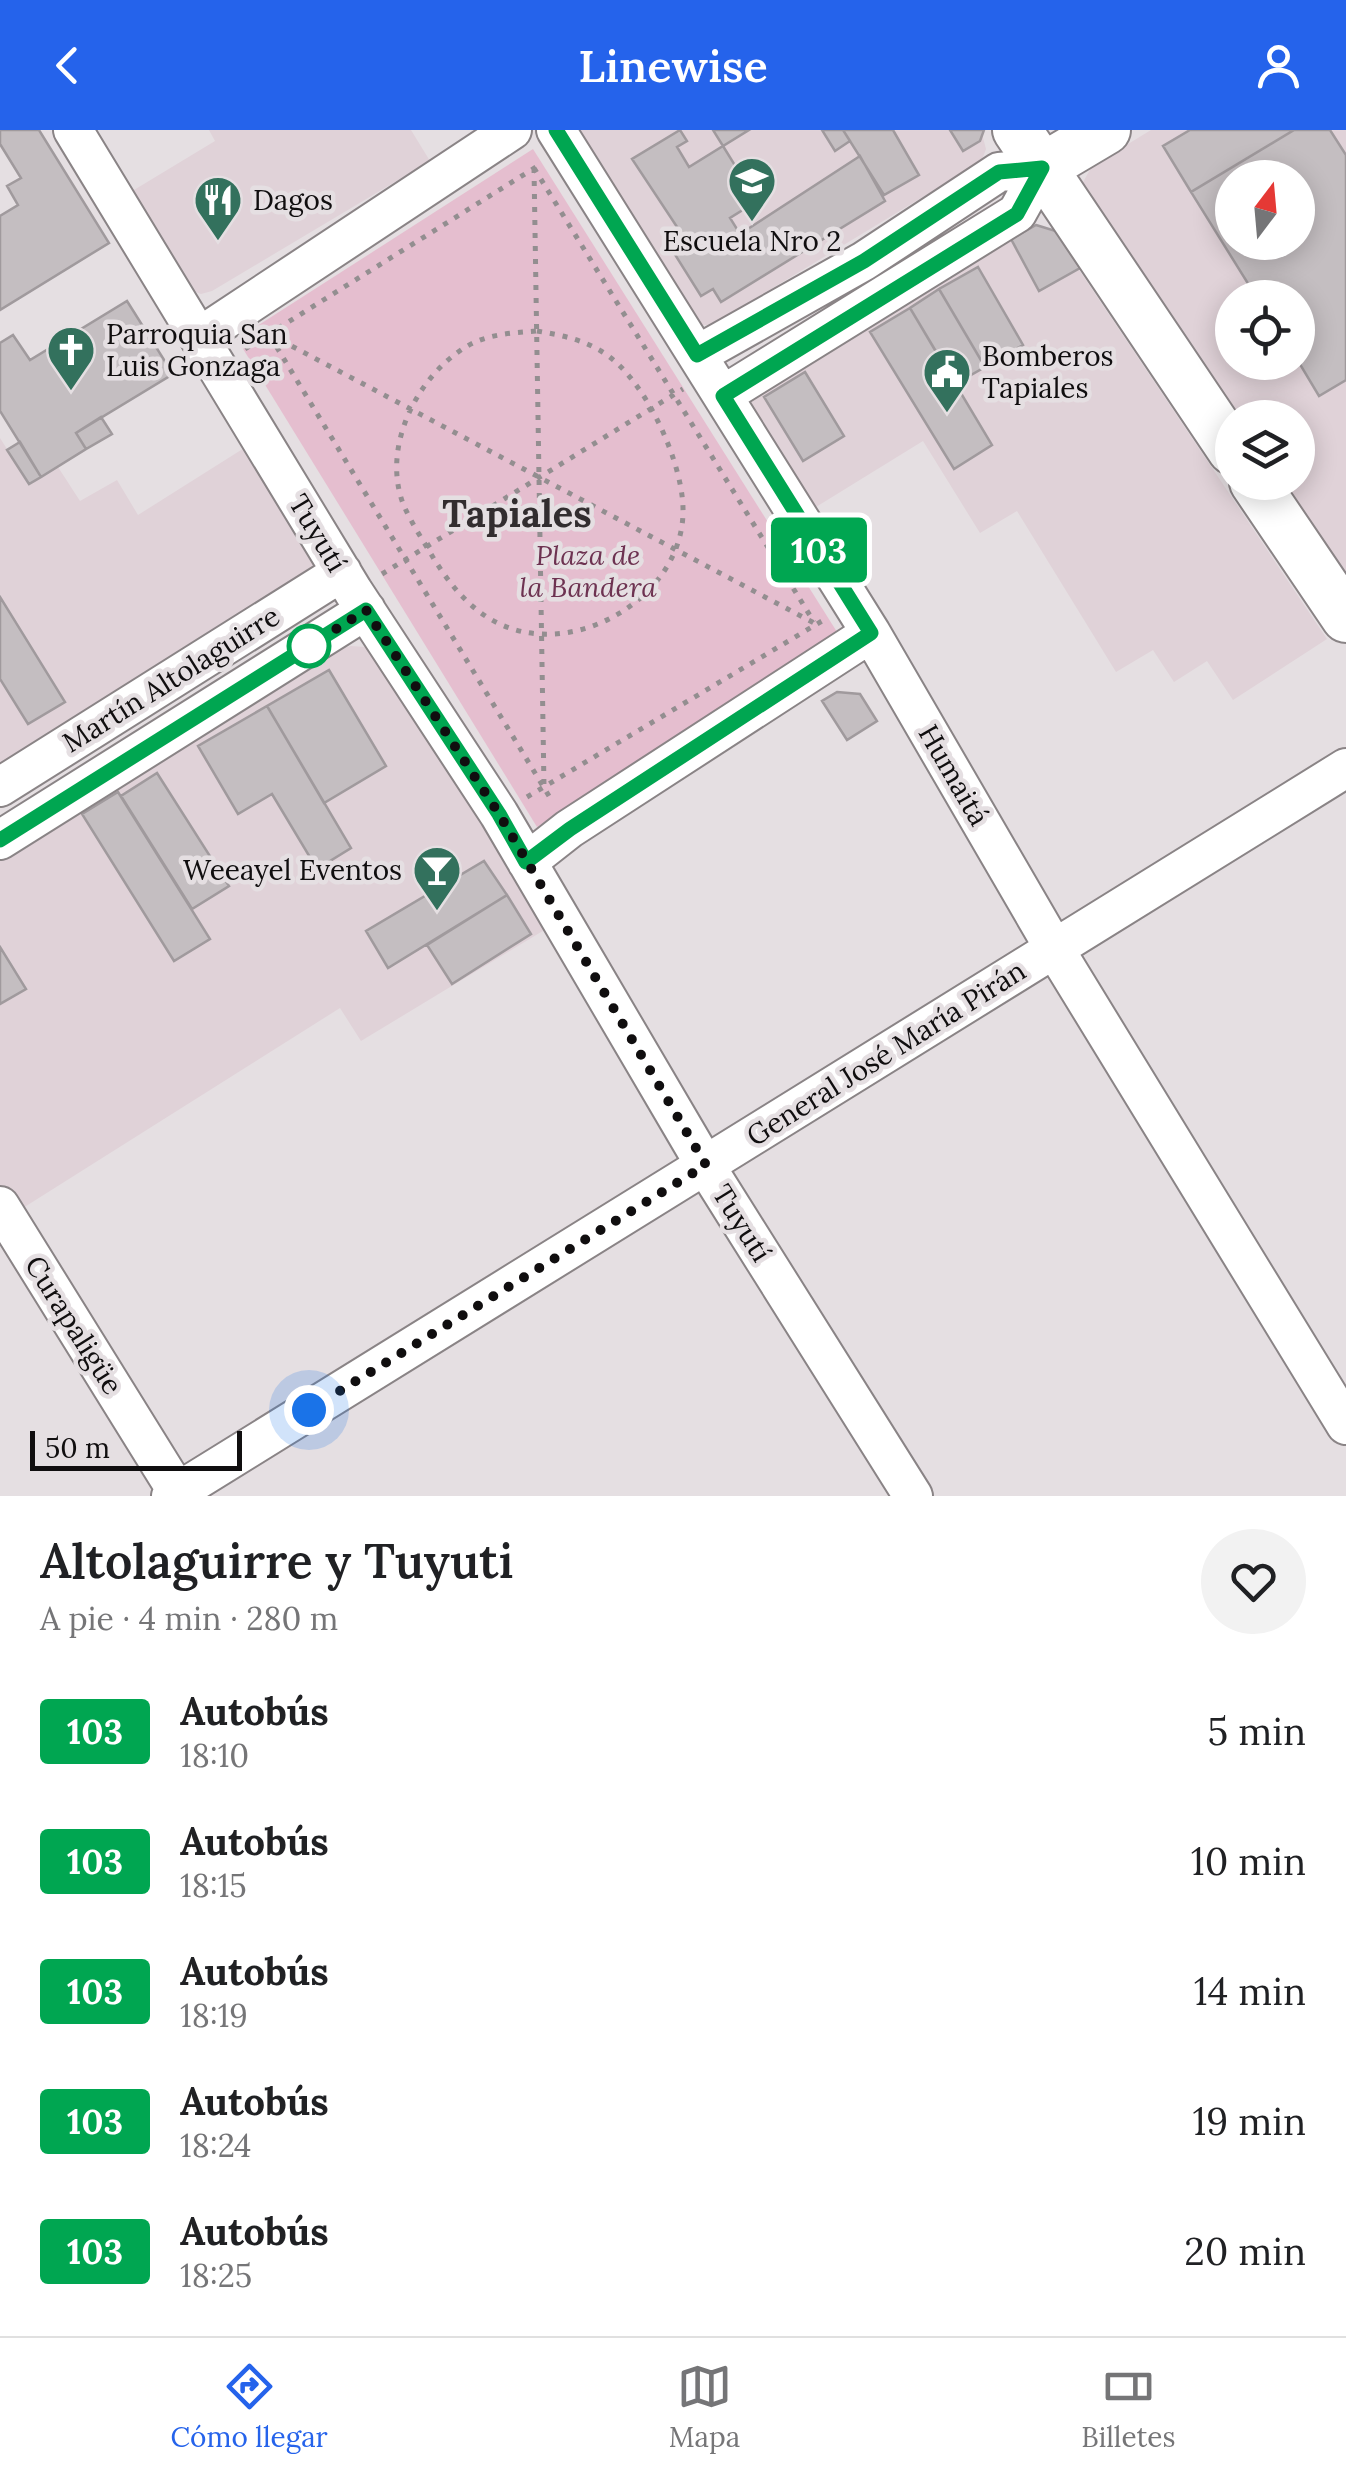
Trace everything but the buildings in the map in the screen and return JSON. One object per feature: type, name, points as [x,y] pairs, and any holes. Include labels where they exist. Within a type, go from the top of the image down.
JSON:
[{"type":"main road","points":[[1106,130],[1030,149],[1215,425]]},
{"type":"main road","points":[[1266,500],[1346,618]]},
{"type":"street","name":"Tuyutí","points":[[73,130],[354,591],[499,814],[706,1165],[914,1496]]},
{"type":"street","points":[[208,352],[260,319],[512,130]]},
{"type":"street","name":"Humaitá","points":[[564,141],[862,618],[1054,948],[1346,1424]]},
{"type":"street","points":[[709,375],[864,261],[1030,149]]},
{"type":"street","points":[[709,375],[882,296],[1017,214],[1030,149]]},
{"type":"street","points":[[864,261],[882,296]]},
{"type":"street","name":"Martín Altolaguirre","points":[[0,787],[354,591]]},
{"type":"street","name":"Martín Altolaguirre","points":[[0,840],[354,591]]},
{"type":"street","points":[[526,862],[825,640],[862,618]]},
{"type":"street","name":"General José María Pirán","points":[[176,1495],[1346,768]]},
{"type":"street","name":"Curapaligüe","points":[[0,1206],[176,1495]]},
{"type":"path","points":[[512,130],[825,640]]},
{"type":"path","points":[[208,352],[260,319],[534,168],[564,141]]},
{"type":"path","points":[[534,168],[544,787]]},
{"type":"path","points":[[260,319],[411,410],[674,549],[825,640]]},
{"type":"path","points":[[260,319],[570,829]]},
{"type":"path","points":[[537,331],[568,336],[604,352],[630,377],[651,409],[677,465],[684,510],[674,549],[647,594],[621,615],[583,629],[541,634],[511,628],[479,614],[450,586],[404,505],[398,479],[398,447],[426,380],[464,348],[496,334],[537,331]]},
{"type":"path","points":[[354,591],[709,375]]},
{"type":"path","points":[[499,814],[862,618]]},
{"type":"shaded area","points":[[209,130],[411,130],[430,161],[201,294],[186,283],[129,193],[215,141]]},
{"type":"shaded area","name":"Escuela Nro 2","points":[[566,130],[981,130],[986,149],[972,167],[712,325],[701,325],[692,320]]},
{"type":"shaded area","points":[[1151,130],[1346,130],[1346,582],[1290,500],[1315,500],[1315,400],[1222,400],[1082,184],[1092,166]]},
{"type":"shaded area","points":[[1033,224],[1044,226],[1057,237],[1215,472],[1215,500],[1234,500],[1327,639],[1233,700],[1207,661],[1174,682],[1153,650],[1116,672],[1017,511],[980,533],[923,441],[803,515],[744,415],[748,398]]},
{"type":"shaded area","points":[[0,438],[29,484],[58,467],[80,501],[117,480],[138,515],[249,445],[316,554],[314,563],[310,571],[0,765]]},
{"type":"shaded area","points":[[365,647],[381,655],[546,929],[361,1041],[340,1008],[15,1213],[0,1190],[0,859],[339,649]]},
{"type":"green space","name":"Plaza de la Bandera","points":[[533,149],[837,632],[537,827],[237,339]]},
{"type":"bus line","name":"103","points":[[0,840],[366,610],[526,862],[570,829],[871,633],[723,396],[1017,214],[1042,168],[999,172],[864,261],[697,355],[556,130]]},
{"type":"place","name":"Escuela Nro 2","points":[[752,224]]},
{"type":"place","name":"Dagos","points":[[218,242]]},
{"type":"place","name":"Parroquia San Luis Gonzaga","points":[[71,392]]},
{"type":"place","name":"Bomberos Tapiales","points":[[947,414]]},
{"type":"place","name":"Weeayel Eventos","points":[[437,912]]},
{"type":"district","name":"Tapiales","points":[[517,513]]},
{"type":"route","points":[[309,646],[300,652],[366,610],[499,814],[706,1165],[309,1410]]}]
